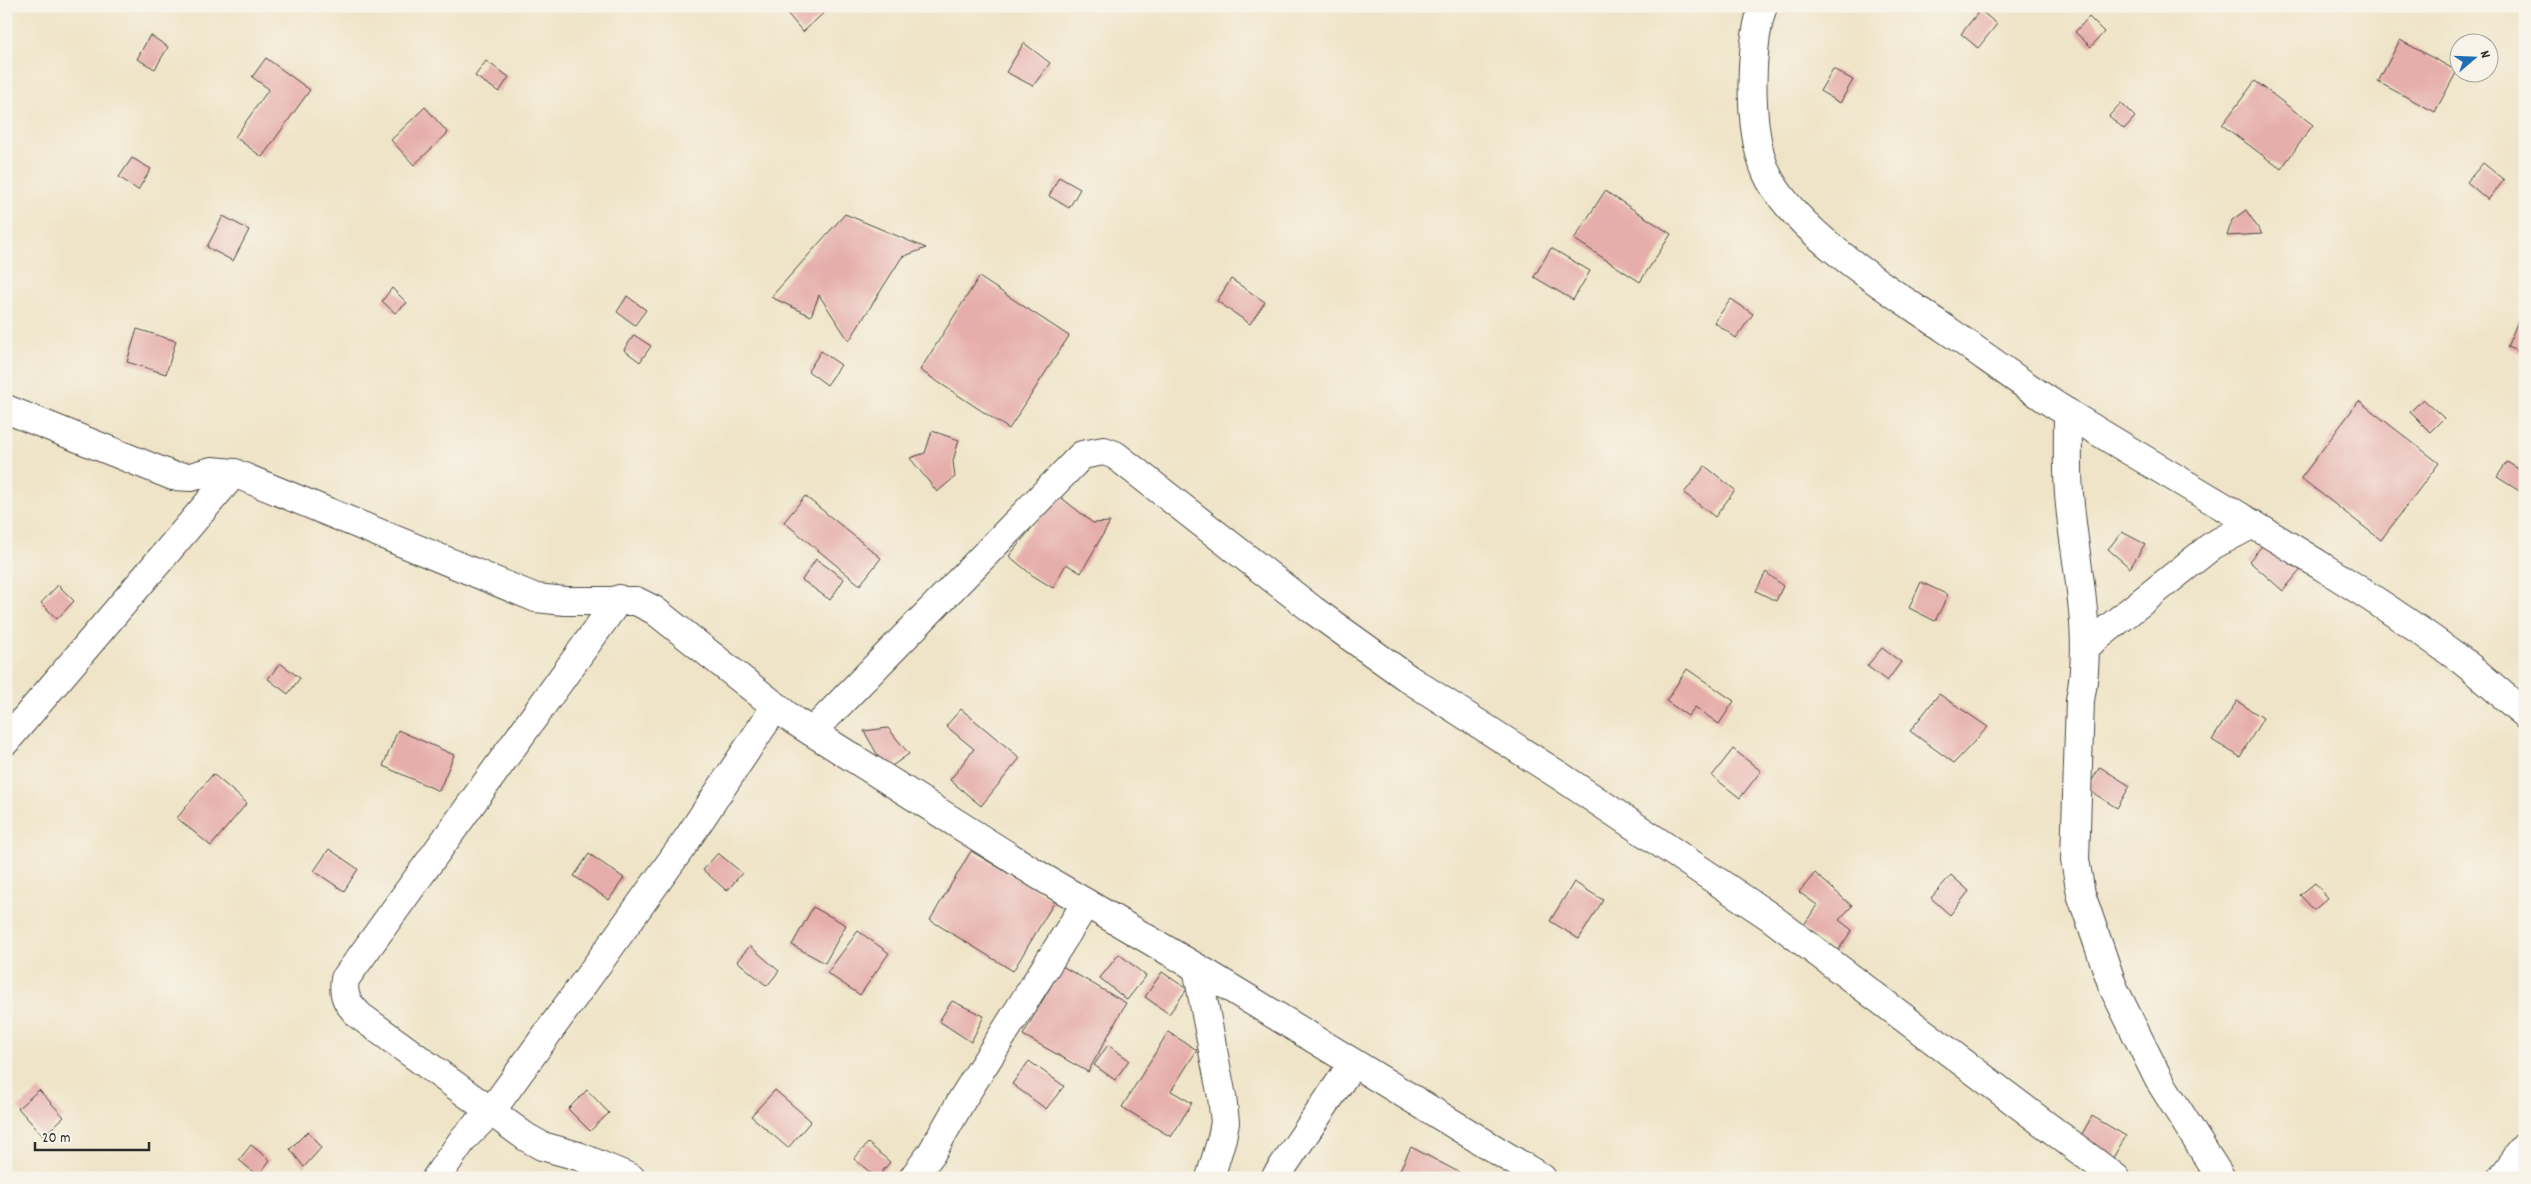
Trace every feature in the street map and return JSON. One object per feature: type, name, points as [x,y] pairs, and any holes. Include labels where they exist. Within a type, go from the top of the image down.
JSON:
[{"type":"street","points":[[1763,6],[1754,52],[1754,120],[1758,152],[1770,181],[1800,219],[1859,268],[2068,414],[2335,574],[2458,658],[2525,714]]},
{"type":"street","points":[[6,409],[173,476],[191,477],[212,471],[234,473],[536,598],[565,601],[619,599],[636,601],[654,610],[812,732],[1040,876],[1197,968],[1542,1178]]},
{"type":"street","points":[[2068,414],[2069,494],[2080,581],[2085,647],[2085,675],[2080,700],[2075,860],[2081,894],[2113,987],[2159,1080],[2221,1178]]},
{"type":"street","points":[[812,732],[1082,454],[1104,451],[1115,455],[1313,610],[1401,673],[1560,776],[1769,916],[2116,1178]]},
{"type":"street","points":[[6,741],[234,473]]},
{"type":"street","points":[[2085,647],[2213,545],[2253,524]]},
{"type":"street","points":[[619,599],[345,979],[343,991],[347,1003],[360,1016],[492,1110],[526,1137],[542,1146],[578,1156],[631,1178]]},
{"type":"street","points":[[436,1178],[464,1138],[492,1110],[680,848],[776,706]]},
{"type":"street","points":[[913,1178],[931,1154],[963,1098],[1086,903]]},
{"type":"street","points":[[1197,968],[1222,1097],[1225,1122],[1210,1178]]},
{"type":"street","points":[[1275,1178],[1353,1063]]},
{"type":"street","points":[[2502,1178],[2525,1146]]},
{"type":"building","points":[[781,6],[828,6],[829,8],[803,32]]},
{"type":"building","points":[[1980,10],[1997,24],[1978,48],[1961,34]]},
{"type":"building","points":[[2089,17],[2104,32],[2091,47],[2075,32]]},
{"type":"building","points":[[150,35],[168,47],[155,69],[137,59]]},
{"type":"building","points":[[2400,40],[2448,66],[2448,82],[2451,82],[2435,112],[2378,82]]},
{"type":"building","points":[[1024,43],[1050,63],[1033,86],[1006,72]]},
{"type":"building","points":[[266,58],[310,90],[262,157],[235,137],[269,89],[252,77]]},
{"type":"building","points":[[486,61],[509,77],[499,92],[475,76]]},
{"type":"building","points":[[1833,69],[1853,80],[1840,103],[1820,91]]},
{"type":"building","points":[[2255,81],[2313,125],[2281,169],[2222,125]]},
{"type":"building","points":[[2121,103],[2135,117],[2124,129],[2109,116]]},
{"type":"building","points":[[425,107],[448,133],[414,165],[391,140]]},
{"type":"building","points":[[132,158],[151,169],[138,190],[119,177]]},
{"type":"building","points":[[2483,163],[2504,180],[2488,200],[2467,182]]},
{"type":"building","points":[[1059,177],[1080,189],[1069,208],[1049,196]]},
{"type":"building","points":[[1605,191],[1671,234],[1640,282],[1574,239]]},
{"type":"building","points":[[2246,210],[2262,234],[2227,236],[2232,220]]},
{"type":"building","points":[[845,214],[926,248],[902,257],[849,341],[819,295],[811,316],[771,297]]},
{"type":"building","points":[[223,216],[249,230],[233,261],[207,247]]},
{"type":"building","points":[[1551,248],[1590,271],[1573,300],[1534,277]]},
{"type":"building","points":[[979,277],[1069,336],[1009,429],[920,370]]},
{"type":"building","points":[[1231,279],[1265,302],[1250,324],[1217,301]]},
{"type":"building","points":[[392,288],[407,303],[395,313],[382,301]]},
{"type":"building","points":[[627,296],[646,310],[635,325],[617,312]]},
{"type":"building","points":[[1731,299],[1753,314],[1736,338],[1714,322]]},
{"type":"building","points":[[2518,321],[2525,324],[2525,354],[2507,347]]},
{"type":"building","points":[[137,329],[176,341],[166,374],[127,362]]},
{"type":"building","points":[[634,335],[651,346],[640,362],[624,350]]},
{"type":"building","points":[[821,351],[841,365],[827,385],[808,371]]},
{"type":"building","points":[[2423,399],[2444,418],[2430,432],[2410,412]]},
{"type":"building","points":[[2359,401],[2439,463],[2381,540],[2301,478]]},
{"type":"building","points":[[932,431],[959,440],[953,461],[955,477],[937,492],[910,458],[925,453]]},
{"type":"building","points":[[2507,462],[2525,473],[2525,485],[2521,492],[2497,477]]},
{"type":"building","points":[[1705,466],[1735,490],[1715,517],[1684,493]]},
{"type":"building","points":[[1058,495],[1093,523],[1110,522],[1081,573],[1066,564],[1053,588],[1032,575],[1009,556]]},
{"type":"building","points":[[805,496],[881,558],[860,585],[784,522]]},
{"type":"building","points":[[2122,532],[2145,544],[2130,568],[2108,549]]},
{"type":"building","points":[[2268,539],[2302,568],[2283,591],[2249,561]]},
{"type":"building","points":[[816,559],[844,579],[830,600],[802,580]]},
{"type":"building","points":[[1766,572],[1783,586],[1776,601],[1756,591]]},
{"type":"building","points":[[1921,582],[1948,595],[1935,621],[1909,608]]},
{"type":"building","points":[[58,585],[74,601],[57,619],[41,603]]},
{"type":"building","points":[[1882,648],[1901,662],[1887,681],[1867,666]]},
{"type":"building","points":[[280,663],[300,678],[288,694],[268,679]]},
{"type":"building","points":[[1687,669],[1734,701],[1719,724],[1695,707],[1688,716],[1666,701]]},
{"type":"building","points":[[1939,694],[1988,727],[1954,763],[1910,731]]},
{"type":"building","points":[[2237,701],[2263,718],[2240,757],[2212,740]]},
{"type":"building","points":[[961,709],[1020,758],[981,806],[950,780],[974,749],[946,726]]},
{"type":"building","points":[[888,728],[909,754],[886,770],[864,731]]},
{"type":"building","points":[[398,730],[454,755],[439,791],[383,766]]},
{"type":"building","points":[[1733,749],[1761,771],[1740,798],[1712,776]]},
{"type":"building","points":[[2100,767],[2130,786],[2117,808],[2087,789]]},
{"type":"building","points":[[213,774],[247,803],[211,846],[177,818]]},
{"type":"building","points":[[329,849],[358,869],[344,891],[314,871]]},
{"type":"building","points":[[971,851],[1055,901],[1013,971],[930,920]]},
{"type":"building","points":[[718,853],[742,873],[727,891],[703,870]]},
{"type":"building","points":[[589,854],[624,878],[609,900],[574,876]]},
{"type":"building","points":[[1815,873],[1852,906],[1839,920],[1852,930],[1837,952],[1802,928],[1817,905],[1799,892]]},
{"type":"building","points":[[1951,875],[1969,891],[1950,915],[1931,898]]},
{"type":"building","points":[[1574,882],[1603,900],[1579,939],[1550,921]]},
{"type":"building","points":[[2315,883],[2328,898],[2314,910],[2300,895]]},
{"type":"building","points":[[813,907],[846,925],[825,963],[792,945]]},
{"type":"building","points":[[858,931],[889,953],[860,995],[827,973]]},
{"type":"building","points":[[750,946],[779,971],[767,986],[737,961]]},
{"type":"building","points":[[1119,954],[1146,976],[1127,1000],[1100,978]]},
{"type":"building","points":[[1062,966],[1126,1003],[1088,1072],[1023,1035]]},
{"type":"building","points":[[1162,972],[1187,989],[1169,1014],[1145,997]]},
{"type":"building","points":[[952,1001],[984,1016],[971,1042],[939,1021]]},
{"type":"building","points":[[1168,1032],[1197,1050],[1171,1091],[1192,1103],[1171,1137],[1122,1107]]},
{"type":"building","points":[[1108,1045],[1129,1060],[1115,1080],[1094,1065]]},
{"type":"building","points":[[1029,1061],[1064,1086],[1046,1109],[1012,1084]]},
{"type":"building","points":[[39,1090],[64,1117],[43,1136],[18,1108]]},
{"type":"building","points":[[587,1090],[609,1113],[590,1131],[568,1109]]},
{"type":"building","points":[[775,1090],[811,1121],[788,1148],[751,1116]]},
{"type":"building","points":[[2092,1116],[2126,1136],[2111,1161],[2078,1141]]},
{"type":"building","points":[[308,1131],[321,1148],[304,1167],[290,1149]]},
{"type":"building","points":[[868,1143],[890,1162],[877,1178],[854,1159]]},
{"type":"building","points":[[251,1145],[270,1160],[258,1176],[239,1160]]},
{"type":"building","points":[[1411,1147],[1470,1178],[1396,1178]]}]
